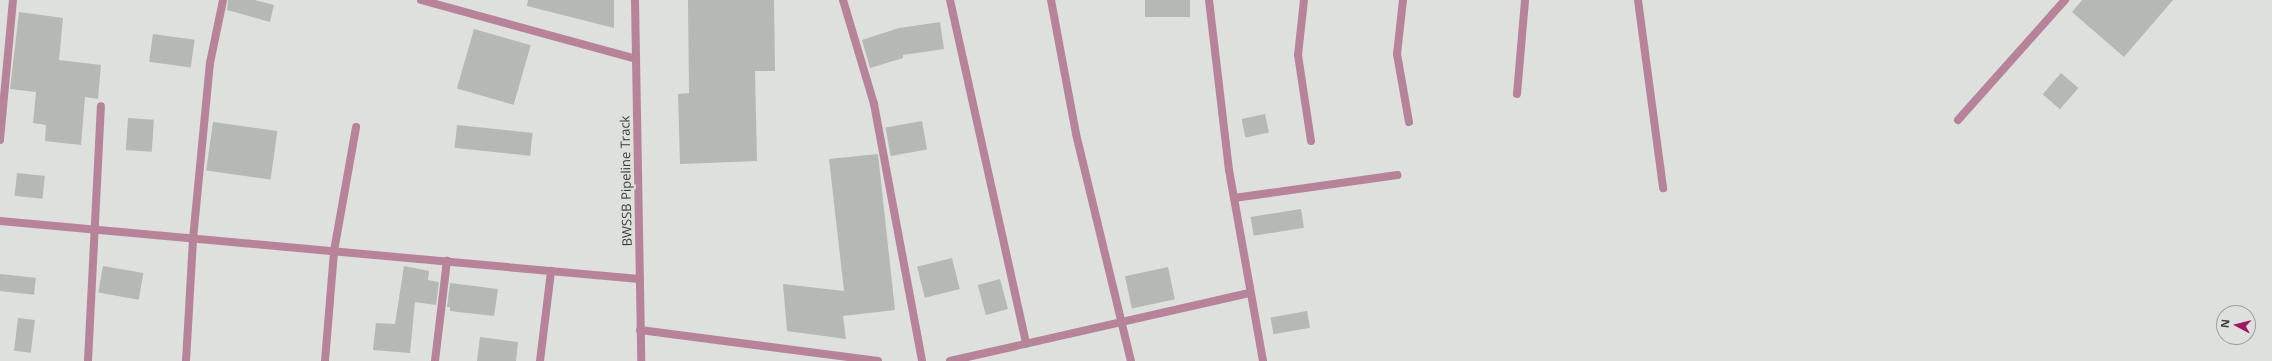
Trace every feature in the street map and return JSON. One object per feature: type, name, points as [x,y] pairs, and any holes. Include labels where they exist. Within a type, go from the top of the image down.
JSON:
[{"type":"street","points":[[0,140],[13,0]]},
{"type":"street","points":[[186,361],[193,239],[210,63],[223,0]]},
{"type":"street","points":[[421,0],[636,60]]},
{"type":"street","name":"BWSSB Pipeline Track","points":[[635,0],[640,361]]},
{"type":"street","points":[[843,0],[874,104],[922,361]]},
{"type":"street","points":[[950,0],[1026,344]]},
{"type":"street","points":[[1050,0],[1076,134],[1131,361]]},
{"type":"street","points":[[1209,0],[1229,170],[1263,361]]},
{"type":"street","points":[[1304,0],[1298,55],[1311,141]]},
{"type":"street","points":[[1403,0],[1396,54],[1409,122]]},
{"type":"street","points":[[1517,94],[1524,0]]},
{"type":"street","points":[[1638,0],[1663,188]]},
{"type":"street","points":[[1958,120],[2065,0]]},
{"type":"street","points":[[88,361],[101,106]]},
{"type":"street","points":[[325,361],[334,252],[356,127]]},
{"type":"street","points":[[1234,198],[1396,175]]},
{"type":"street","points":[[0,221],[639,279]]},
{"type":"street","points":[[435,361],[447,262]]},
{"type":"street","points":[[540,361],[551,271]]},
{"type":"street","points":[[950,361],[1121,321],[1250,293]]},
{"type":"street","points":[[640,330],[878,361]]},
{"type":"building","points":[[228,0],[255,0],[274,5],[270,22],[227,10]]},
{"type":"building","points":[[528,0],[614,0],[614,28],[527,6]]},
{"type":"building","points":[[688,0],[774,0],[775,71],[755,71],[757,161],[680,164],[678,94],[689,93]]},
{"type":"building","points":[[1145,0],[1190,0],[1190,17],[1145,17]]},
{"type":"building","points":[[2082,0],[2173,0],[2124,57],[2072,12]]},
{"type":"building","points":[[19,12],[63,18],[59,60],[101,65],[98,99],[85,97],[81,145],[45,141],[46,125],[33,123],[36,92],[10,89]]},
{"type":"building","points":[[940,22],[944,49],[903,55],[903,58],[870,68],[862,40],[899,28]]},
{"type":"building","points":[[474,29],[531,45],[514,105],[457,89]]},
{"type":"building","points":[[153,34],[195,40],[191,68],[149,62]]},
{"type":"building","points":[[2061,73],[2078,88],[2060,109],[2043,94]]},
{"type":"building","points":[[1265,114],[1269,133],[1245,138],[1242,119]]},
{"type":"building","points":[[128,118],[154,120],[152,152],[126,150]]},
{"type":"building","points":[[922,121],[927,150],[891,156],[886,127]]},
{"type":"building","points":[[213,122],[277,131],[271,180],[206,171]]},
{"type":"building","points":[[457,125],[533,133],[530,156],[455,148]]},
{"type":"building","points":[[878,154],[895,310],[843,316],[846,339],[787,331],[783,284],[844,291],[829,159]]},
{"type":"building","points":[[17,173],[45,176],[42,199],[15,196]]},
{"type":"building","points":[[1301,209],[1304,228],[1254,236],[1251,217]]},
{"type":"building","points":[[952,258],[960,289],[925,298],[917,267]]},
{"type":"building","points":[[103,266],[143,273],[139,300],[98,293]]},
{"type":"building","points":[[404,266],[429,271],[428,280],[439,282],[436,305],[415,302],[410,353],[373,350],[376,323],[395,324]]},
{"type":"building","points":[[1168,267],[1175,299],[1132,308],[1125,276]]},
{"type":"building","points":[[0,274],[36,278],[34,295],[0,291]]},
{"type":"building","points":[[1000,279],[1008,309],[986,315],[978,285]]},
{"type":"building","points":[[450,283],[498,289],[494,316],[450,311],[450,307],[447,307]]},
{"type":"building","points":[[1307,311],[1310,328],[1274,334],[1271,317]]},
{"type":"building","points":[[18,318],[35,320],[31,353],[14,351]]},
{"type":"building","points":[[480,337],[518,342],[516,361],[477,361]]}]
